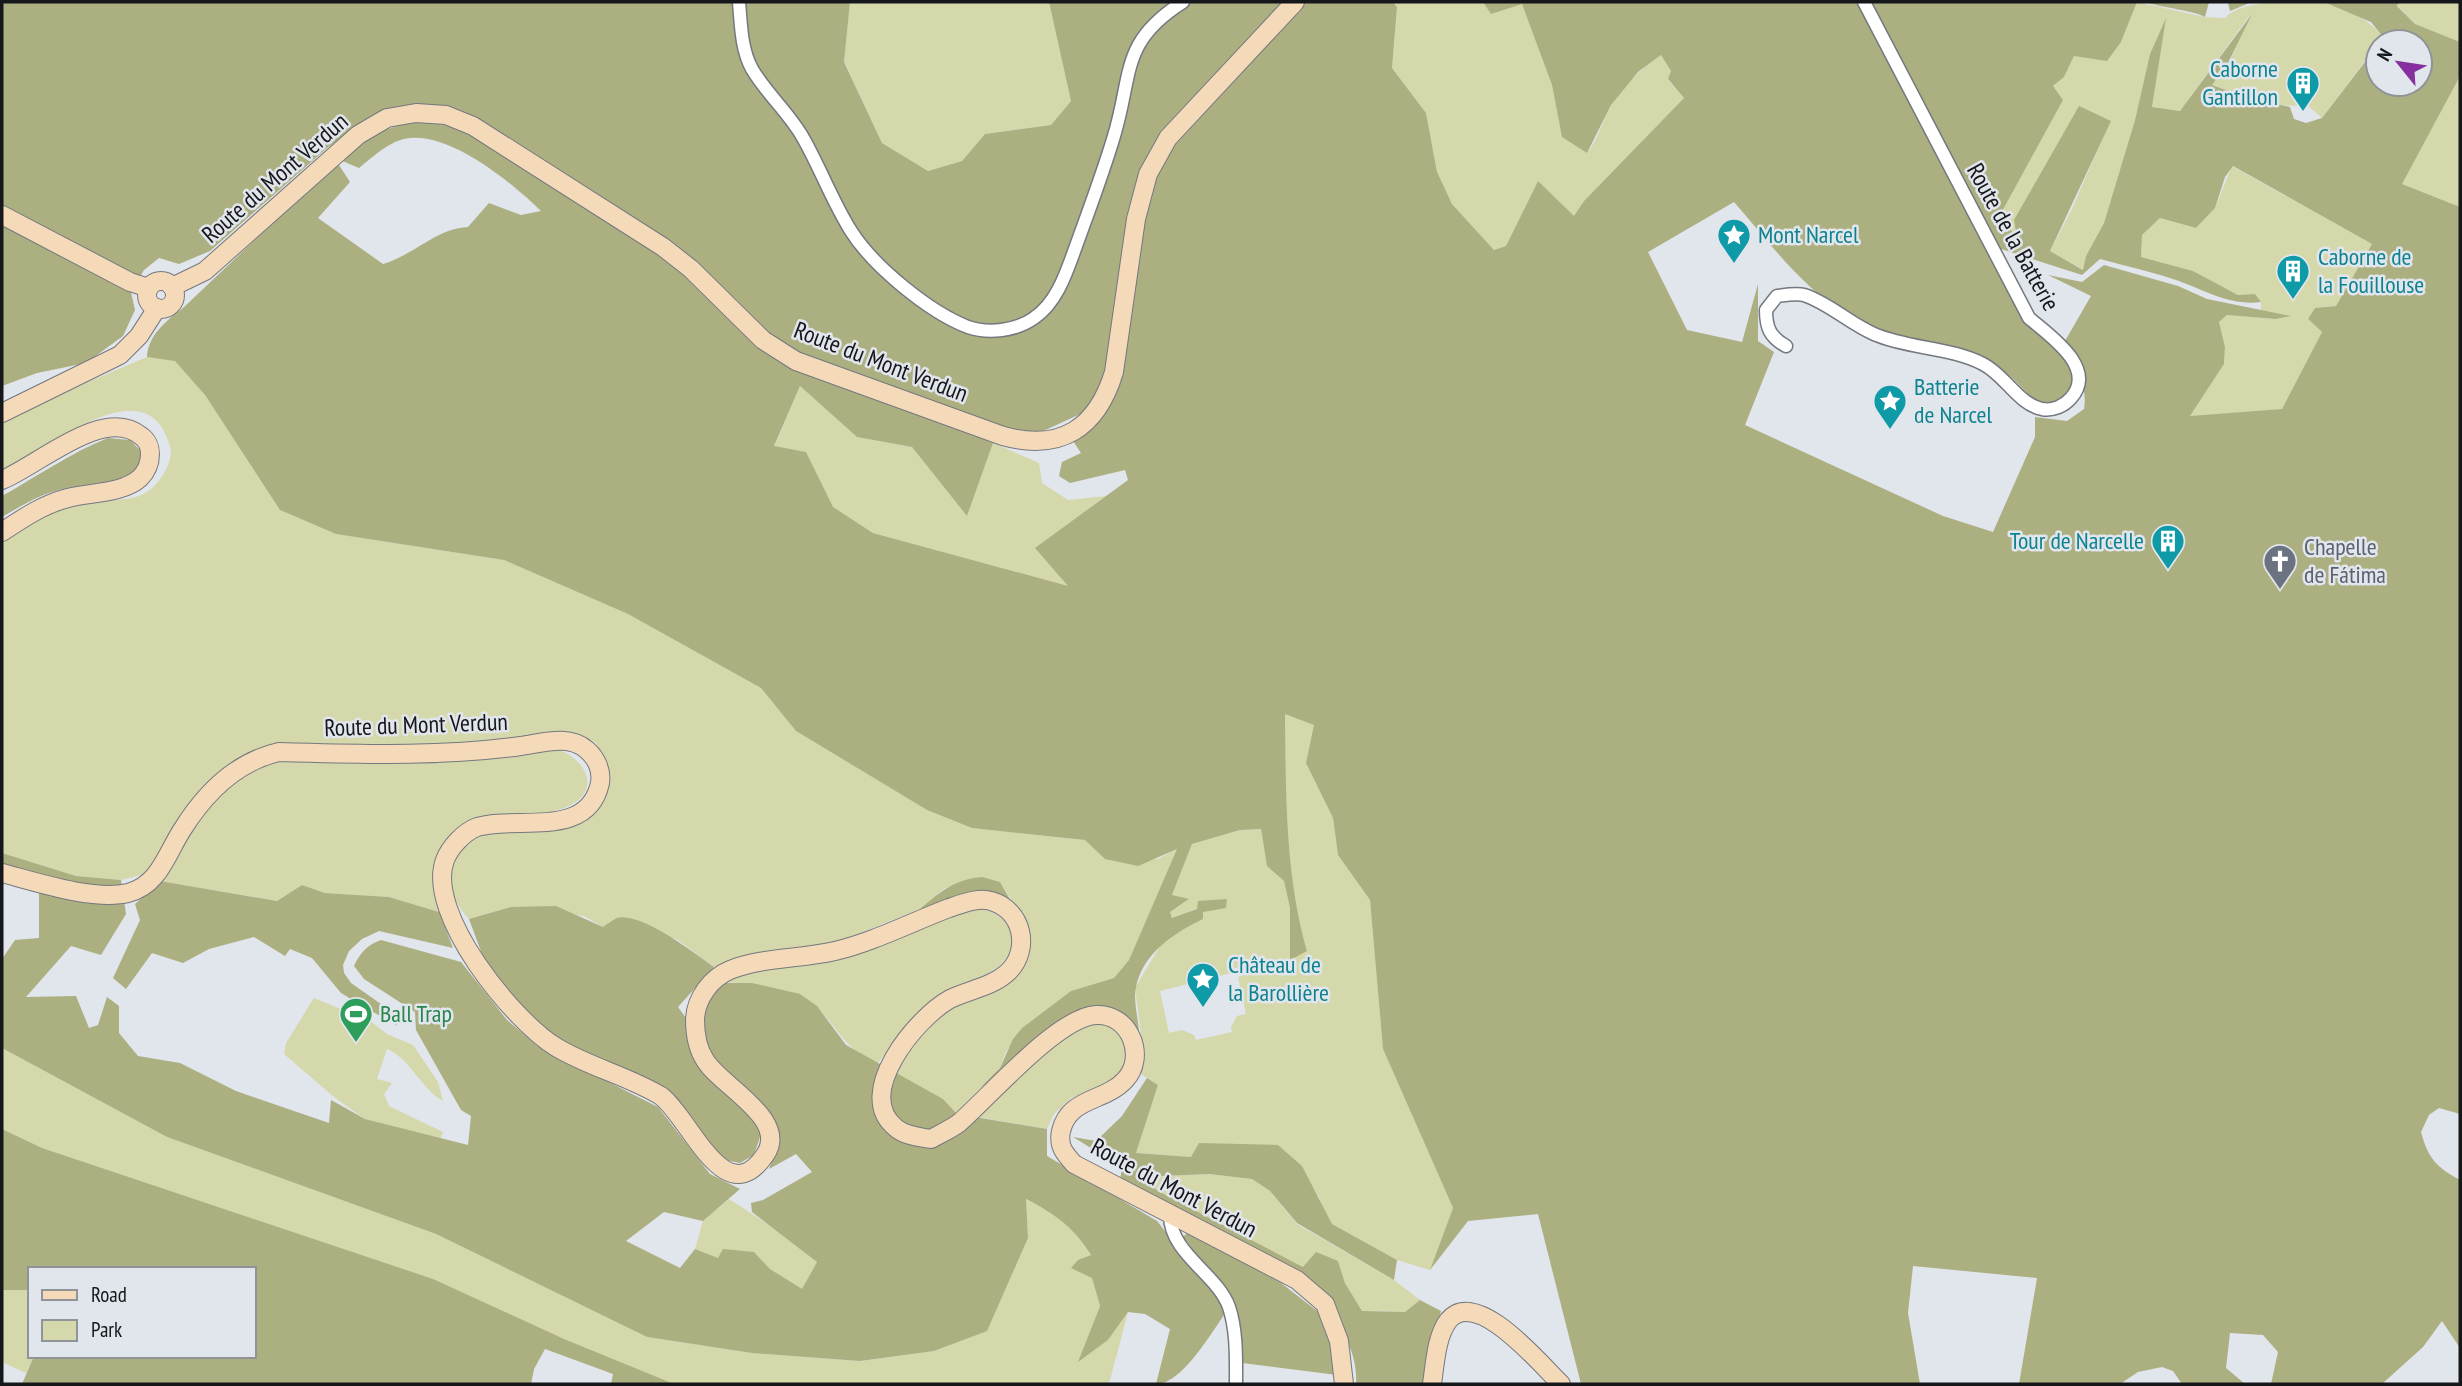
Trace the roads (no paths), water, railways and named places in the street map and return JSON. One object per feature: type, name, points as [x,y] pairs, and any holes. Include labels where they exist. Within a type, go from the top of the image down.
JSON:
[{"type":"street","points":[[739,2],[743,45],[752,69],[790,114],[851,231],[879,267],[925,301],[968,327],[997,331],[1034,318],[1051,303],[1069,267],[1115,134],[1128,68],[1138,43],[1158,18],[1184,2]]},
{"type":"street","name":"Route du Mont Verdun","points":[[172,287],[205,271],[358,135],[387,118],[416,113],[446,115],[472,125],[533,162],[663,247],[691,269],[763,340],[796,360],[1003,436],[1024,442],[1051,442],[1074,432],[1095,414],[1108,394],[1114,372],[1136,219],[1148,174],[1168,138],[1294,2]]},
{"type":"street","name":"Route de la Batterie","points":[[1786,346],[1776,340],[1766,328],[1766,310],[1777,296],[1803,295],[1873,334],[1901,344],[1983,364],[2024,400],[2040,409],[2052,410],[2064,405],[2076,391],[2079,382],[2078,372],[2068,353],[2029,318],[1864,2]]},
{"type":"street","points":[[2,215],[130,282],[149,288]]},
{"type":"street","points":[[159,281],[172,287],[173,302],[169,307],[157,308],[148,300],[149,288],[159,281]]},
{"type":"street","points":[[2,413],[120,355],[131,347],[157,308]]},
{"type":"street","points":[[2,480],[76,438],[118,426],[133,429],[146,439],[150,453],[147,468],[139,479],[127,486],[67,498],[37,510],[2,532]]},
{"type":"street","name":"Route du Mont Verdun","points":[[2,873],[107,894],[141,888],[151,882],[181,831],[213,789],[229,774],[253,760],[279,752],[458,753],[558,740],[576,742],[596,759],[601,777],[598,790],[587,807],[571,818],[545,823],[494,823],[474,828],[456,841],[444,861],[442,880],[446,903],[473,956],[508,1006],[537,1035],[557,1048],[661,1096],[673,1105],[719,1168],[737,1175],[748,1172],[768,1151],[769,1131],[761,1114],[719,1077],[702,1053],[695,1015],[707,986],[729,970],[837,950],[968,902],[989,900],[1008,909],[1018,923],[1022,939],[1019,958],[1006,974],[950,1000],[926,1018],[908,1039],[885,1076],[880,1100],[884,1115],[897,1129],[931,1139],[956,1125],[1064,1027],[1088,1016],[1103,1014],[1117,1020],[1127,1030],[1135,1049],[1132,1069],[1116,1088],[1077,1105],[1064,1119],[1059,1139],[1062,1151],[1073,1164],[1297,1280],[1325,1304],[1339,1341],[1344,1384]]},
{"type":"street","points":[[1170,1216],[1175,1238],[1228,1305],[1235,1342],[1236,1384]]},
{"type":"street","points":[[1432,1384],[1446,1324],[1455,1315],[1469,1312],[1485,1316],[1501,1325],[1561,1384]]},
{"type":"place","name":"Caborne Gantillon","points":[[2303,113]]},
{"type":"place","name":"Mont Narcel","points":[[1734,265]]},
{"type":"place","name":"Caborne de la Fouillouse","points":[[2293,301]]},
{"type":"place","name":"Batterie de Narcel","points":[[1890,431]]},
{"type":"place","name":"Tour de Narcelle","points":[[2168,571]]},
{"type":"place","name":"Chapelle de Fátima","points":[[2280,591]]},
{"type":"place","name":"Château de la Barollière","points":[[1203,1009]]},
{"type":"place","name":"Ball Trap","points":[[356,1044]]}]
